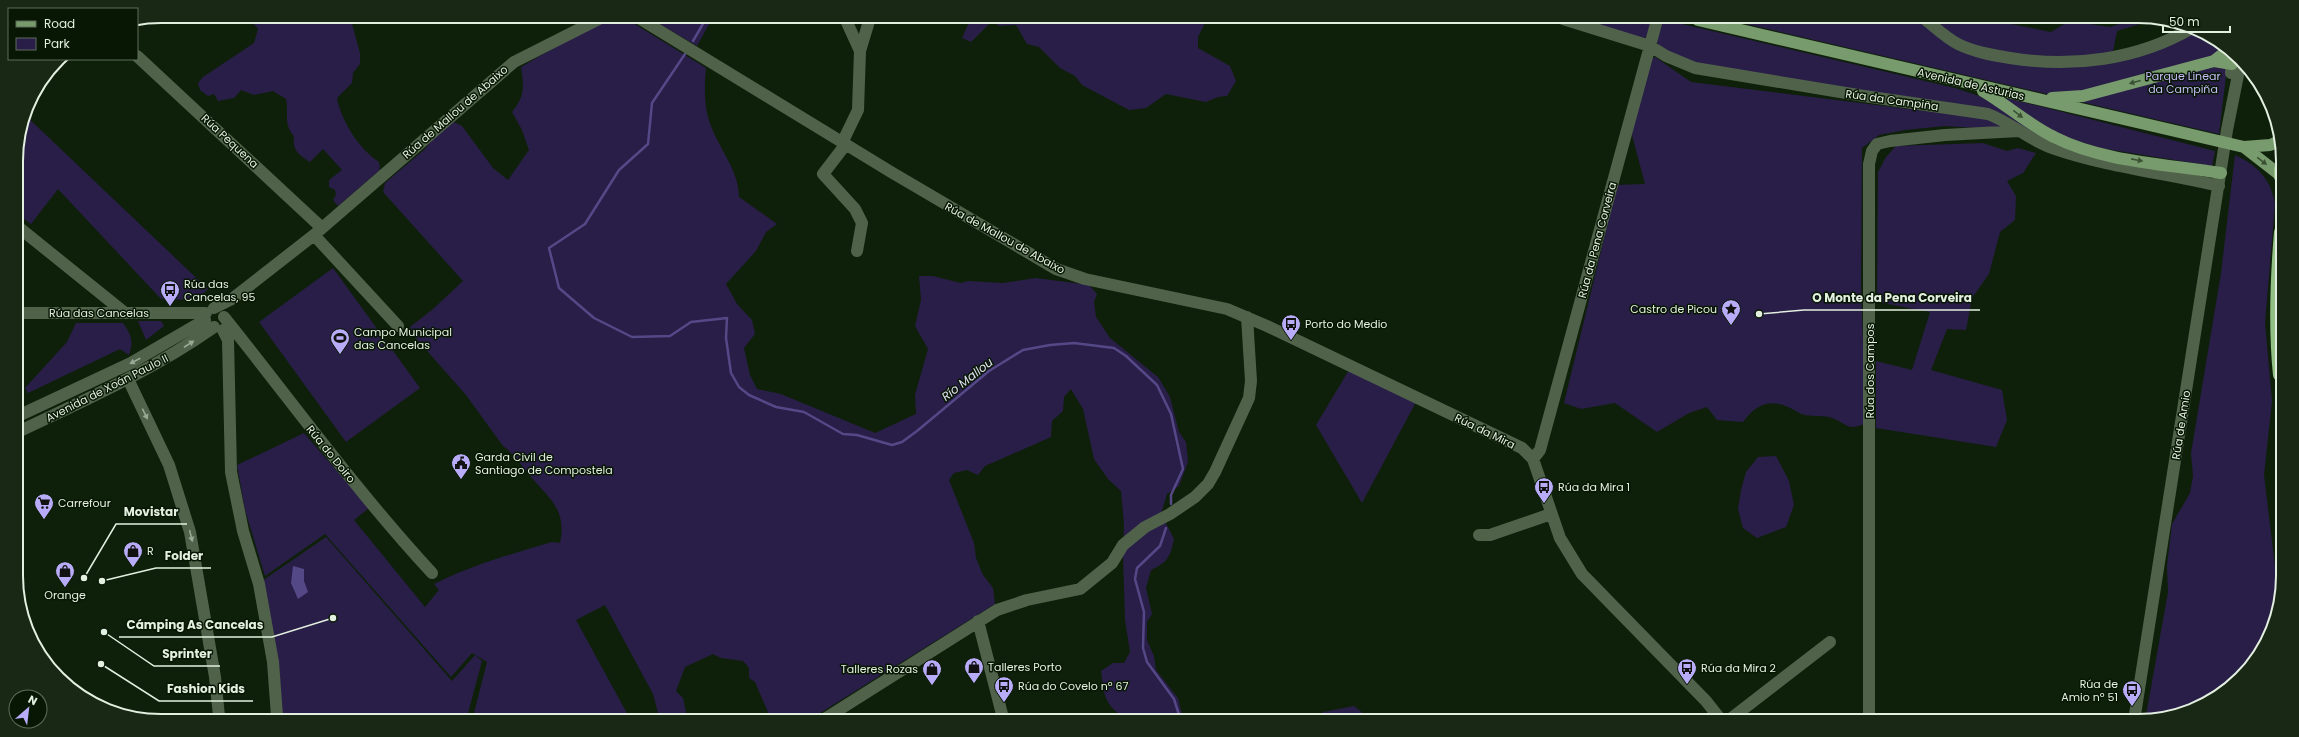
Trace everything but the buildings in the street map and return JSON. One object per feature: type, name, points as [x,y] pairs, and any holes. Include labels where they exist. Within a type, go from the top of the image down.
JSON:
[{"type":"highway","points":[[2276,280],[2276,351]]},
{"type":"main road","name":"Avenida de Asturias","points":[[1711,23],[2240,146]]},
{"type":"main road","points":[[2214,61],[2224,53]]},
{"type":"main road","points":[[2028,97],[2062,98],[2083,96],[2214,61],[2231,59]]},
{"type":"main road","points":[[1973,85],[2004,104],[2035,127],[2075,146],[2179,168],[2221,173]]},
{"type":"main road","points":[[2240,146],[2270,145],[2275,143]]},
{"type":"main road","points":[[2240,146],[2276,171]]},
{"type":"street","name":"Rúa de Mallou de Abaixo","points":[[318,232],[514,62],[591,23]]},
{"type":"street","name":"Rúa de Mallou de Abaixo","points":[[647,23],[844,144],[1056,269],[1085,279],[1193,300],[1226,309],[1247,317]]},
{"type":"street","points":[[847,23],[860,51]]},
{"type":"street","points":[[857,251],[862,223],[855,209],[823,174],[844,144],[858,110],[860,51],[868,23]]},
{"type":"street","name":"Rúa da Campiña","points":[[1575,23],[1651,42],[1666,56],[1695,68],[1864,96],[1988,114],[2000,118],[2040,144],[2096,161],[2219,186]]},
{"type":"street","name":"Rúa da Pena Corveira","points":[[1533,459],[1540,450],[1656,23]]},
{"type":"street","points":[[1930,23],[1957,43],[1972,50],[2039,63],[2091,61],[2118,56],[2176,38],[2186,32]]},
{"type":"street","name":"Rúa Pequena","points":[[138,57],[318,232],[398,326]]},
{"type":"street","name":"Rúa de Amio","points":[[2135,714],[2221,173],[2235,63]]},
{"type":"street","name":"Rúa de Amio","points":[[2227,130],[2234,94],[2236,64]]},
{"type":"street","name":"Rúa dos Campos","points":[[1869,714],[1869,164],[1872,151],[1877,144],[1890,141],[1944,135],[2020,131]]},
{"type":"street","points":[[23,231],[99,294],[125,313]]},
{"type":"street","points":[[277,714],[273,662],[259,584],[243,531],[231,472],[217,323],[232,299],[318,232]]},
{"type":"street","points":[[99,294],[101,312]]},
{"type":"street","name":"Rúa das Cancelas","points":[[23,313],[182,313],[217,323]]},
{"type":"street","points":[[832,714],[997,610],[1027,600],[1080,588],[1112,563],[1124,545],[1145,527],[1170,514],[1195,497],[1208,484],[1215,472],[1249,398],[1251,381],[1247,317]]},
{"type":"street","name":"Rúa da Mira","points":[[1247,317],[1522,448],[1533,459]]},
{"type":"street","name":"Avenida de Xoán Paulo II","points":[[23,430],[128,379],[169,357],[217,323]]},
{"type":"street","name":"Avenida de Xoán Paulo II","points":[[23,414],[217,323]]},
{"type":"street","name":"Rúa do Doiro","points":[[217,323],[401,539],[432,573]]},
{"type":"street","points":[[128,379],[169,465],[190,532],[214,670],[219,714]]},
{"type":"street","points":[[1533,459],[1560,538],[1582,574],[1706,701],[1716,714]]},
{"type":"street","points":[[1479,535],[1490,535],[1551,514]]},
{"type":"street","points":[[978,621],[1002,714]]},
{"type":"street","points":[[1738,714],[1830,642]]},
{"type":"green space","points":[[253,23],[352,23],[360,53],[360,64],[353,73],[352,83],[337,98],[339,107],[352,134],[358,143],[379,162],[380,170],[338,206],[333,200],[336,195],[335,190],[329,187],[329,180],[342,170],[323,149],[310,162],[302,157],[297,151],[294,145],[294,136],[287,123],[286,99],[273,91],[254,95],[241,90],[234,98],[218,101],[214,94],[208,96],[200,90],[198,83],[203,77],[254,43],[258,29]]},
{"type":"green space","points":[[600,23],[633,23],[706,68],[705,97],[707,112],[715,135],[733,169],[739,197],[777,224],[766,232],[756,251],[726,284],[737,304],[752,320],[755,334],[744,348],[750,375],[757,389],[781,394],[875,433],[916,414],[915,395],[928,349],[915,326],[921,300],[919,276],[933,276],[961,283],[968,281],[1003,283],[1036,278],[1089,285],[1097,294],[1094,302],[1096,317],[1110,338],[1158,377],[1170,397],[1179,432],[1186,442],[1188,462],[1179,486],[1167,494],[1161,514],[1174,539],[1173,545],[1165,561],[1151,570],[1146,588],[1152,614],[1147,622],[1147,640],[1154,656],[1156,670],[1178,698],[1182,714],[1119,714],[1109,703],[1104,693],[1101,671],[1113,663],[1124,663],[1130,652],[1125,620],[1123,554],[1124,525],[1121,491],[1108,479],[1094,459],[1083,409],[1071,389],[1064,397],[1063,411],[1052,421],[1051,437],[985,466],[978,475],[967,470],[954,473],[949,480],[974,543],[976,558],[983,575],[993,588],[995,604],[818,714],[769,714],[755,682],[749,678],[749,668],[743,661],[721,658],[713,654],[685,667],[676,691],[683,698],[686,714],[658,714],[653,694],[605,605],[576,620],[627,714],[474,714],[487,662],[472,653],[451,677],[325,534],[265,576],[245,510],[237,465],[304,433],[369,508],[354,520],[425,607],[439,590],[434,584],[448,577],[552,542],[560,543],[562,532],[561,522],[559,513],[555,506],[514,456],[503,446],[466,395],[413,335],[410,327],[433,309],[463,281],[383,192],[385,183],[425,149],[437,133],[454,122],[462,126],[493,168],[508,180],[529,150],[522,130],[512,112],[519,101],[523,86],[521,67],[593,25]]},
{"type":"green space","points":[[658,23],[710,23],[697,46]]},
{"type":"green space","points":[[969,23],[990,23],[971,42],[962,38]]},
{"type":"green space","points":[[993,23],[1205,23],[1198,37],[1198,48],[1230,66],[1236,81],[1227,96],[1218,97],[1206,102],[1166,94],[1146,108],[1129,110],[1082,85],[1075,76],[1060,68],[1039,47],[1027,44],[1016,25],[1000,26]]},
{"type":"green space","points":[[1585,23],[1678,23],[1955,88],[1979,96],[1998,106],[2035,131],[2210,179],[2034,137],[2009,120],[1696,65],[1662,49],[1656,41],[1647,37],[1642,39]]},
{"type":"green space","name":"Parque Linear da Campiña","points":[[1742,23],[2006,23],[2051,32],[2066,23],[2083,23],[2110,27],[2123,23],[2143,23],[2117,31],[2111,62],[2189,33],[2215,46],[2228,56],[2219,134]]},
{"type":"green space","points":[[1655,57],[1691,82],[1989,119],[2008,130],[1945,126],[1905,130],[1879,135],[1862,148],[1861,289],[1866,423],[1860,426],[1852,427],[1832,418],[1803,414],[1781,404],[1774,403],[1762,405],[1757,408],[1743,422],[1717,420],[1707,407],[1689,413],[1657,432],[1615,403],[1581,409],[1564,403],[1617,185],[1645,184],[1632,135],[1637,105],[1650,60]]},
{"type":"green space","points":[[2007,98],[2215,151],[2212,166],[2100,148],[2060,135],[2007,102]]},
{"type":"green space","points":[[30,120],[208,289],[196,300],[161,299],[58,189],[31,224],[23,218],[23,152]]},
{"type":"green space","points":[[1983,143],[2007,151],[2018,148],[2036,153],[2023,173],[2007,181],[2016,196],[2015,220],[2000,232],[1989,274],[1972,298],[1966,330],[1947,329],[1931,370],[2002,390],[2007,420],[1996,447],[1876,428],[1876,361],[1912,370],[1930,312],[1877,302],[1878,172],[1886,157],[1896,146]]},
{"type":"green space","points":[[2235,155],[2250,163],[2262,174],[2270,187],[2275,204],[2265,323],[2272,401],[2264,475],[2276,575],[2275,594],[2265,629],[2253,653],[2229,680],[2215,691],[2191,703],[2174,709],[2146,714],[2168,592],[2167,566],[2172,524],[2190,493],[2193,476],[2191,453],[2221,273]]},
{"type":"green space","name":"Campo Municipal das Cancelas","points":[[333,268],[420,388],[346,442],[259,322]]},
{"type":"green space","points":[[138,321],[161,321],[164,326],[146,340]]},
{"type":"green space","points":[[76,323],[123,323],[131,338],[129,355],[120,349],[28,393],[25,388],[67,342]]},
{"type":"green space","points":[[1349,370],[1416,402],[1362,503],[1316,425]]},
{"type":"green space","points":[[1776,456],[1789,481],[1794,505],[1786,527],[1757,538],[1743,528],[1738,509],[1741,490],[1746,472],[1758,457]]},
{"type":"green space","points":[[326,537],[452,681],[475,655],[482,661],[468,714],[281,714],[262,581]]},
{"type":"green space","points":[[1354,706],[1364,714],[1320,714],[1323,712]]},
{"type":"shaded area","points":[[293,566],[304,569],[304,581],[308,592],[298,599],[291,583]]},
{"type":"waterway","points":[[693,41],[704,23]]},
{"type":"waterway","name":"Río Mallou","points":[[685,54],[652,103],[648,144],[619,170],[585,224],[549,248],[559,288],[594,318],[632,337],[670,336],[691,322],[727,318],[726,338],[731,373],[739,387],[749,395],[776,407],[804,412],[843,434],[857,435],[892,445],[902,442],[989,371],[1023,350],[1050,345],[1074,343],[1114,348],[1126,356],[1157,385],[1171,414],[1183,469],[1171,495],[1171,504]]},
{"type":"waterway","name":"Río Mallou","points":[[1166,528],[1160,546],[1137,568],[1135,579],[1144,612],[1143,648],[1147,662],[1174,699],[1179,714]]},
{"type":"place","name":"Rúa das Cancelas, 95","points":[[170,307]]},
{"type":"place","name":"O Monte da Pena Corveira","points":[[1759,314]]},
{"type":"place","name":"Castro de Picou","points":[[1731,326]]},
{"type":"place","name":"Porto do Medio","points":[[1291,341]]},
{"type":"place","name":"Campo Municipal das Cancelas","points":[[340,355]]},
{"type":"place","name":"Garda Civil de Santiago de Compostela","points":[[461,480]]},
{"type":"place","name":"Rúa da Mira 1","points":[[1544,504]]},
{"type":"place","name":"Carrefour","points":[[44,520]]},
{"type":"place","name":"R","points":[[133,568]]},
{"type":"place","name":"Movistar","points":[[84,578]]},
{"type":"place","name":"Folder","points":[[102,581]]},
{"type":"place","name":"Orange","points":[[65,588]]},
{"type":"place","name":"Cámping As Cancelas","points":[[333,618]]},
{"type":"place","name":"Sprinter","points":[[104,632]]},
{"type":"place","name":"Fashion Kids","points":[[101,664]]},
{"type":"place","name":"Talleres Porto","points":[[974,684]]},
{"type":"place","name":"Rúa da Mira 2","points":[[1687,685]]},
{"type":"place","name":"Talleres Rozas","points":[[932,686]]},
{"type":"place","name":"Rúa do Covelo nº 67","points":[[1004,703]]},
{"type":"place","name":"Rúa de Amio nº 51","points":[[2132,707]]}]
